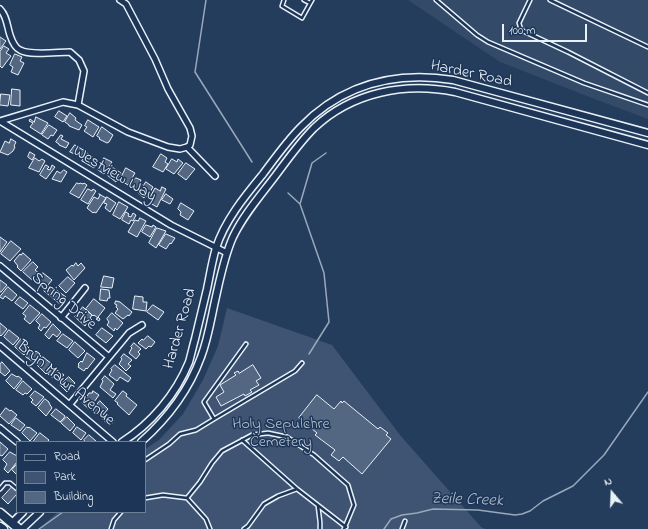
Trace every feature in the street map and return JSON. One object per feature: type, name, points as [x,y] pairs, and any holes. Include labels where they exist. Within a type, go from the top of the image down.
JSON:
[{"type":"main road","points":[[0,512],[19,529]]},
{"type":"street","points":[[0,121],[63,102],[78,105],[128,132],[168,148],[180,149],[190,145],[192,136],[190,128],[168,89],[155,59],[126,4],[120,0]]},
{"type":"street","points":[[0,9],[6,20],[10,37],[14,45],[20,51],[37,53],[70,52],[79,60],[84,72],[78,105]]},
{"type":"street","name":"Harder Road","points":[[124,441],[157,412],[181,378],[189,361],[216,248],[222,233],[238,207],[300,128],[321,110],[340,97],[361,87],[381,81],[407,77],[453,80],[648,133]]},
{"type":"street","name":"Harder Road","points":[[142,441],[162,423],[182,396],[195,371],[206,340],[222,267],[233,237],[251,207],[307,136],[325,120],[344,107],[357,100],[382,92],[398,89],[428,88],[455,92],[648,144]]},
{"type":"street","name":"Westview Way","points":[[0,121],[171,225],[216,248]]},
{"type":"street","points":[[187,147],[215,176]]},
{"type":"street","points":[[216,248],[227,254]]},
{"type":"street","name":"Spring Drive","points":[[0,266],[110,357]]},
{"type":"street","points":[[61,318],[85,288]]},
{"type":"street","points":[[70,404],[129,334],[142,325]]},
{"type":"street","name":"Bryn Mawr Avenue","points":[[0,346],[112,441]]},
{"type":"street","points":[[0,428],[16,441]]},
{"type":"street","points":[[12,523],[22,513]]},
{"type":"street","points":[[22,529],[39,513]]},
{"type":"lane","points":[[284,0],[282,6],[302,18],[311,2],[304,0]]},
{"type":"lane","points":[[436,0],[477,35],[488,42],[584,82],[648,105]]},
{"type":"lane","points":[[530,0],[519,23],[521,30],[648,93]]},
{"type":"lane","points":[[550,0],[648,47]]},
{"type":"lane","points":[[214,420],[204,402],[246,344]]},
{"type":"lane","points":[[146,459],[169,444],[180,434],[196,430],[214,420],[295,371],[302,363]]},
{"type":"lane","points":[[187,498],[200,482],[212,463],[222,452],[242,440],[252,435],[268,433],[287,437],[314,455],[348,485],[354,506],[345,528],[297,489],[242,440]]},
{"type":"lane","points":[[0,489],[5,483],[10,483],[16,488]]},
{"type":"lane","points":[[244,529],[264,504],[278,496],[297,489]]},
{"type":"lane","points":[[146,498],[163,495],[187,498],[206,519],[210,529]]},
{"type":"lane","points":[[318,505],[320,529]]},
{"type":"lane","points":[[111,529],[114,520],[120,513]]},
{"type":"lane","points":[[402,529],[405,520]]},
{"type":"shaded area","points":[[408,0],[648,0],[648,119],[500,62]]},
{"type":"green space","name":"Holy Sepulchre Cemetery","points":[[227,308],[332,345],[400,435],[481,527],[485,529],[42,529],[42,526],[57,513],[146,513],[146,448],[159,440],[183,414],[203,380],[218,346]]},
{"type":"building","points":[[0,37],[6,41],[0,49]]},
{"type":"building","points":[[4,46],[9,49],[6,53],[11,56],[2,68],[0,66],[0,52]]},
{"type":"building","points":[[15,54],[22,57],[20,61],[24,63],[18,75],[11,72],[13,67],[10,65]]},
{"type":"building","points":[[12,89],[20,90],[20,106],[11,105]]},
{"type":"building","points":[[1,94],[10,95],[8,106],[0,105]]},
{"type":"building","points":[[59,111],[67,116],[63,122],[55,117]]},
{"type":"building","points":[[70,113],[76,118],[75,120],[82,125],[79,130],[69,126],[65,122]]},
{"type":"building","points":[[36,117],[48,123],[41,134],[30,127],[33,123],[29,121],[30,119],[34,122]]},
{"type":"building","points":[[88,120],[99,127],[93,137],[84,131],[87,127],[85,126]]},
{"type":"building","points":[[49,125],[57,130],[53,136],[51,135],[48,139],[42,135]]},
{"type":"building","points":[[102,127],[113,135],[107,143],[99,139],[100,138],[97,136]]},
{"type":"building","points":[[61,135],[63,136],[61,139],[69,143],[66,148],[56,142]]},
{"type":"building","points":[[11,139],[16,142],[13,151],[8,155],[0,152],[5,141],[9,143]]},
{"type":"building","points":[[75,145],[85,151],[81,157],[70,152]]},
{"type":"building","points":[[30,152],[35,155],[32,160],[28,157]]},
{"type":"building","points":[[87,153],[98,161],[94,168],[82,161]]},
{"type":"building","points":[[161,154],[167,158],[165,162],[168,164],[163,172],[153,167]]},
{"type":"building","points":[[35,158],[39,161],[42,159],[45,161],[39,172],[29,168]]},
{"type":"building","points":[[104,158],[112,162],[104,174],[98,170]]},
{"type":"building","points":[[172,159],[177,162],[178,159],[183,163],[174,174],[166,169]]},
{"type":"building","points":[[186,163],[195,169],[186,180],[178,174]]},
{"type":"building","points":[[46,165],[49,167],[47,169],[50,170],[52,165],[55,167],[46,179],[40,175]]},
{"type":"building","points":[[112,167],[121,173],[116,182],[107,175]]},
{"type":"building","points":[[126,168],[135,173],[128,185],[123,182],[124,180],[121,178]]},
{"type":"building","points":[[64,170],[67,172],[61,182],[52,179],[57,171],[60,173]]},
{"type":"building","points":[[136,178],[141,180],[140,183],[142,184],[138,192],[129,186]]},
{"type":"building","points":[[146,182],[153,187],[147,197],[145,196],[144,198],[139,194]]},
{"type":"building","points":[[77,183],[84,183],[87,185],[79,198],[70,193]]},
{"type":"building","points":[[162,187],[166,189],[157,207],[150,203],[153,198],[150,197],[155,188],[160,191]]},
{"type":"building","points":[[88,189],[92,191],[93,189],[96,191],[88,204],[81,200]]},
{"type":"building","points":[[99,194],[106,198],[96,213],[93,213],[87,208],[94,197],[98,199]]},
{"type":"building","points":[[166,194],[173,199],[170,204],[162,200]]},
{"type":"building","points":[[107,197],[116,203],[110,212],[105,208],[107,204],[104,203]]},
{"type":"building","points":[[119,202],[128,207],[120,219],[113,215]]},
{"type":"building","points":[[181,203],[194,211],[188,220],[180,215],[181,212],[178,209]]},
{"type":"building","points":[[126,212],[129,214],[128,216],[131,217],[133,213],[136,215],[133,221],[131,220],[129,224],[122,220]]},
{"type":"building","points":[[140,218],[146,221],[137,237],[128,232],[135,220],[138,221]]},
{"type":"building","points":[[146,225],[152,227],[153,225],[156,227],[150,237],[142,232]]},
{"type":"building","points":[[157,228],[166,231],[156,248],[149,243]]},
{"type":"building","points":[[166,234],[175,238],[166,249],[159,245]]},
{"type":"building","points":[[0,237],[7,242],[0,252]]},
{"type":"building","points":[[11,241],[21,249],[10,261],[1,254]]},
{"type":"building","points":[[23,253],[31,260],[21,271],[14,261],[20,254],[21,255]]},
{"type":"building","points":[[33,262],[38,267],[35,270],[39,273],[32,280],[23,272]]},
{"type":"building","points":[[76,263],[78,266],[81,263],[85,268],[74,280],[66,270]]},
{"type":"building","points":[[43,273],[52,280],[44,290],[37,280]]},
{"type":"building","points":[[104,276],[114,278],[112,288],[101,287]]},
{"type":"building","points":[[68,277],[75,283],[66,293],[59,286]]},
{"type":"building","points":[[0,280],[7,285],[1,292],[0,292]]},
{"type":"building","points":[[48,286],[66,297],[60,304],[44,291]]},
{"type":"building","points":[[8,287],[17,295],[12,301],[5,296],[3,299],[0,297]]},
{"type":"building","points":[[101,289],[109,290],[110,298],[108,298],[107,301],[100,300]]},
{"type":"building","points":[[135,296],[143,297],[143,302],[147,302],[146,311],[133,309]]},
{"type":"building","points":[[20,297],[28,303],[23,309],[15,303]]},
{"type":"building","points":[[94,299],[105,308],[98,317],[100,319],[99,321],[96,319],[98,318],[94,315],[93,316],[86,309]]},
{"type":"building","points":[[116,301],[120,302],[132,312],[129,316],[128,315],[123,319],[115,313],[118,309],[116,307],[117,305],[115,304]]},
{"type":"building","points":[[30,305],[40,313],[30,324],[24,319],[26,316],[23,314]]},
{"type":"building","points":[[153,305],[164,312],[158,320],[147,312]]},
{"type":"building","points":[[83,307],[92,315],[90,318],[92,320],[85,326],[75,317]]},
{"type":"building","points":[[112,313],[123,323],[117,330],[115,328],[114,331],[107,325],[109,322],[107,319]]},
{"type":"building","points":[[42,314],[51,322],[41,331],[38,328],[40,325],[36,321]]},
{"type":"building","points":[[0,323],[7,329],[1,336],[0,335]]},
{"type":"building","points":[[53,324],[61,332],[57,337],[53,334],[49,339],[45,335]]},
{"type":"building","points":[[102,328],[113,336],[106,343],[96,335]]},
{"type":"building","points":[[9,330],[19,338],[13,345],[4,337]]},
{"type":"building","points":[[63,334],[73,341],[67,348],[57,341]]},
{"type":"building","points":[[148,336],[155,342],[151,347],[149,346],[146,349],[138,343]]},
{"type":"building","points":[[21,339],[29,348],[24,355],[15,347]]},
{"type":"building","points":[[75,342],[85,351],[78,358],[69,350]]},
{"type":"building","points":[[134,343],[141,349],[138,352],[140,354],[136,359],[129,353]]},
{"type":"building","points":[[31,350],[36,351],[41,356],[35,363],[26,357]]},
{"type":"building","points":[[87,353],[95,359],[84,371],[78,367],[78,364],[81,361],[82,362]]},
{"type":"building","points":[[124,354],[132,360],[128,364],[131,366],[126,371],[119,364]]},
{"type":"building","points":[[43,357],[52,364],[52,367],[46,374],[36,364]]},
{"type":"building","points":[[2,362],[10,371],[5,376],[0,372],[0,365]]},
{"type":"building","points":[[115,365],[131,378],[128,382],[120,377],[117,381],[109,375],[112,370],[111,369]]},
{"type":"building","points":[[253,365],[261,378],[256,381],[259,385],[250,390],[252,392],[245,396],[244,394],[221,406],[216,397],[224,392],[220,385],[236,375],[234,373],[238,371],[239,373]]},
{"type":"building","points":[[54,368],[64,375],[58,382],[48,374]]},
{"type":"building","points":[[12,374],[22,379],[14,389],[6,381]]},
{"type":"building","points":[[105,376],[114,384],[110,390],[116,394],[113,398],[100,387]]},
{"type":"building","points":[[69,377],[75,383],[67,392],[60,385]]},
{"type":"building","points":[[23,381],[32,389],[27,394],[25,393],[23,395],[16,390]]},
{"type":"building","points":[[35,391],[44,397],[36,406],[31,402],[33,400],[30,397]]},
{"type":"building","points":[[93,391],[99,395],[94,402],[95,403],[89,409],[82,403],[89,393],[92,393]]},
{"type":"building","points":[[123,391],[127,394],[126,396],[137,405],[129,415],[115,401]]},
{"type":"building","points":[[317,395],[334,409],[341,401],[342,403],[344,401],[378,429],[380,427],[388,433],[386,435],[391,439],[362,474],[343,457],[339,461],[331,455],[335,450],[315,435],[317,433],[299,418]]},
{"type":"building","points":[[45,399],[49,402],[52,408],[46,416],[38,408]]},
{"type":"building","points":[[100,401],[108,409],[102,416],[92,411]]},
{"type":"building","points":[[6,408],[17,415],[9,424],[0,416]]},
{"type":"building","points":[[56,409],[65,416],[60,422],[51,415]]},
{"type":"building","points":[[107,415],[114,420],[110,426],[103,420]]},
{"type":"building","points":[[67,417],[75,425],[70,431],[61,423]]},
{"type":"building","points":[[16,418],[25,425],[20,431],[11,425]]},
{"type":"building","points":[[27,427],[37,433],[30,441],[22,433]]},
{"type":"building","points":[[77,427],[86,433],[81,440],[73,433]]},
{"type":"building","points":[[40,433],[49,440],[48,441],[34,441]]},
{"type":"building","points":[[89,435],[96,441],[84,441]]},
{"type":"building","points":[[0,442],[8,449],[2,456],[0,455]]},
{"type":"building","points":[[10,452],[16,455],[16,463],[8,473],[4,469],[7,464],[3,460]]},
{"type":"building","points":[[16,465],[16,474],[12,470]]},
{"type":"building","points":[[12,487],[16,491],[16,495],[8,504],[2,498]]},
{"type":"waterway","points":[[206,0],[195,72],[252,162]]},
{"type":"waterway","points":[[300,204],[312,163],[326,153]]},
{"type":"waterway","points":[[288,193],[300,204],[324,273],[329,322],[309,354]]},
{"type":"waterway","name":"Zeile Creek","points":[[384,529],[391,519],[402,515],[433,509],[478,510],[515,515],[530,511],[543,501],[573,486],[604,455],[648,392]]},
{"type":"waterway","points":[[39,529],[62,513]]}]
